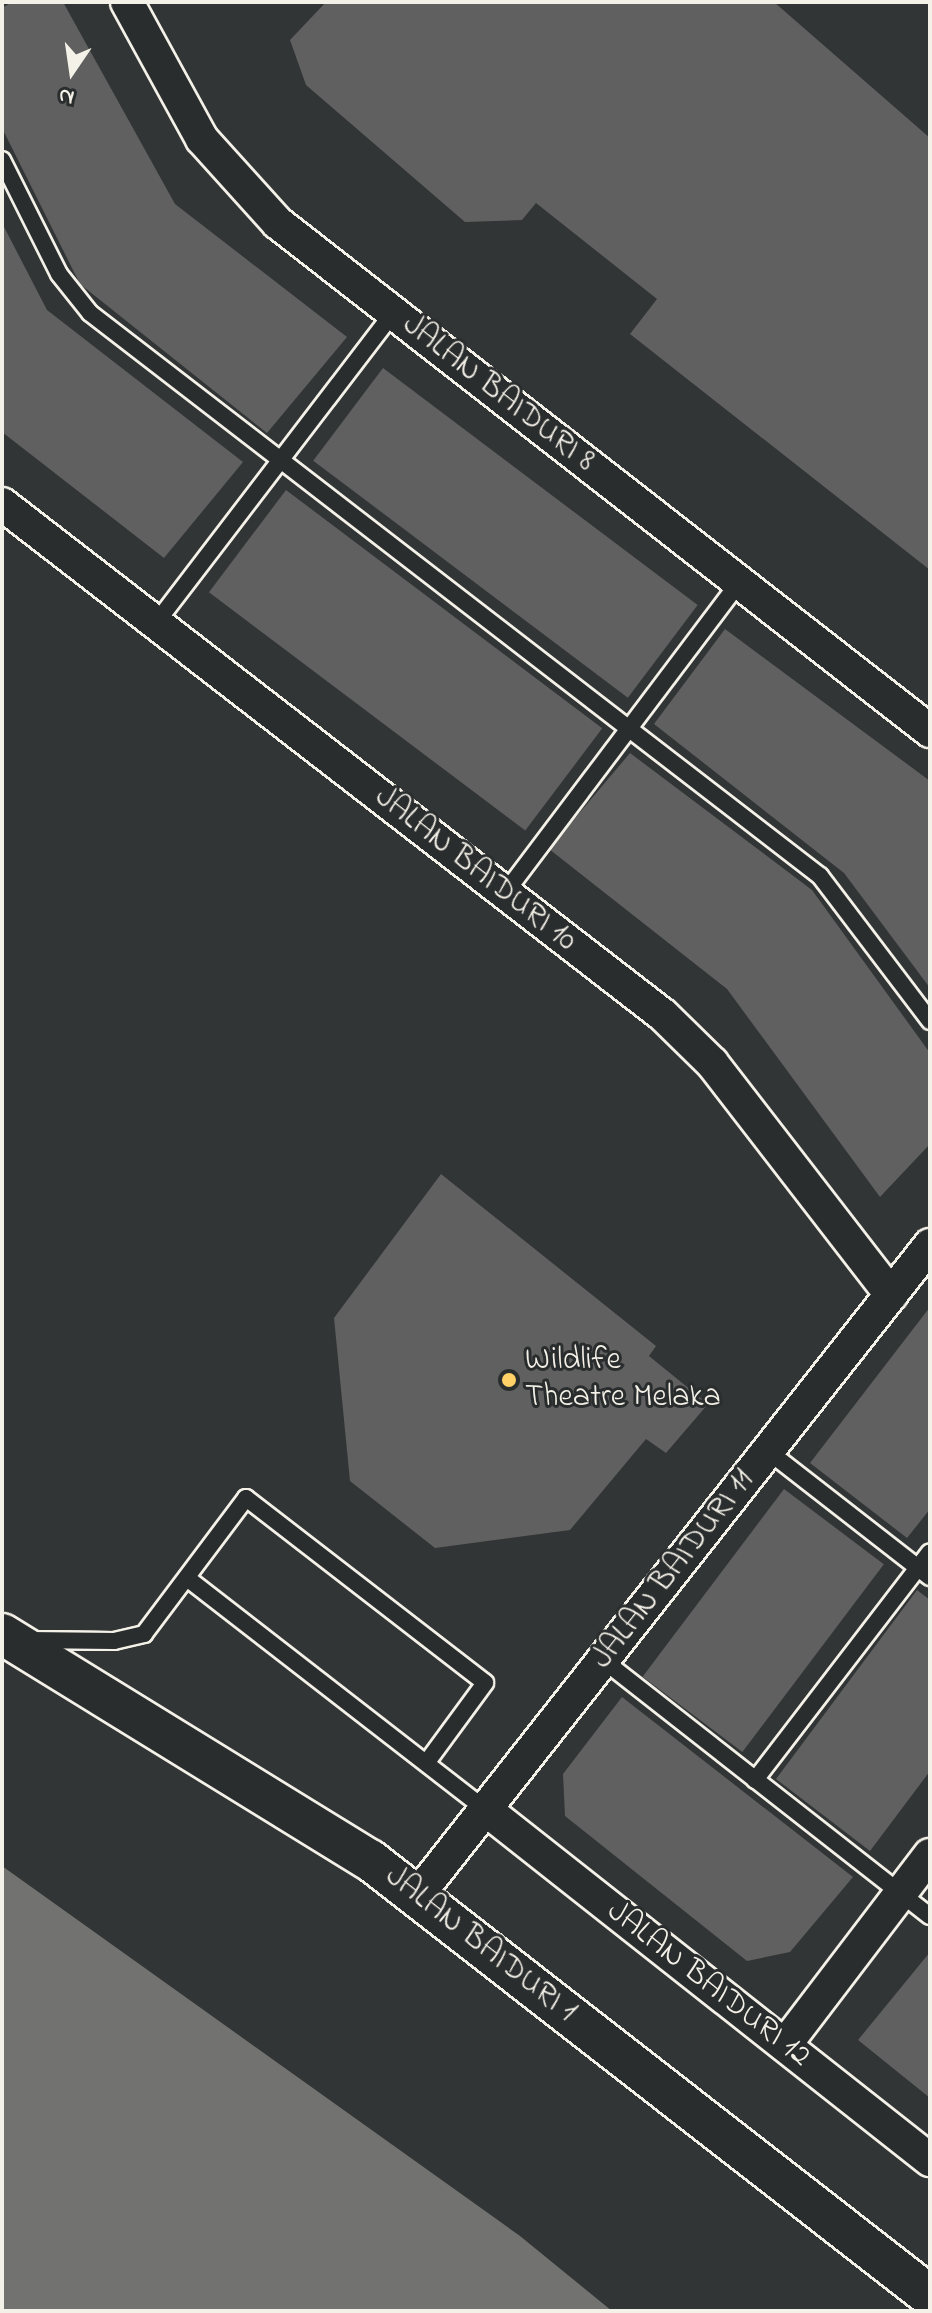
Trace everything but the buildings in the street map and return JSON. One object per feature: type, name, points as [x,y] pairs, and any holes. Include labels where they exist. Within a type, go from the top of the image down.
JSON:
[{"type":"street","name":"JALAN BAIDURI 8","points":[[127,2],[202,139],[239,185],[393,313],[930,731]]},
{"type":"street","name":"JALAN BAIDURI 10","points":[[2,504],[663,1015],[712,1063],[891,1295]]},
{"type":"street","name":"JALAN BAIDURI 11","points":[[417,1896],[930,1245]]},
{"type":"street","name":"JALAN BAIDURI 1","points":[[8,1637],[319,1824],[417,1896],[930,2296]]},
{"type":"street","name":"JALAN BAIDURI 12","points":[[485,1809],[930,2160]]},
{"type":"street","points":[[785,2045],[930,1855]]},
{"type":"lane","points":[[2,160],[59,274],[90,313],[820,876],[930,1021]]},
{"type":"lane","points":[[156,623],[393,313]]},
{"type":"lane","points":[[505,893],[739,582]]},
{"type":"lane","points":[[768,1451],[924,1572]]},
{"type":"lane","points":[[8,1637],[114,1641],[144,1634],[246,1498],[485,1683],[427,1762]]},
{"type":"lane","points":[[755,1780],[924,1572],[930,1552]]},
{"type":"lane","points":[[187,1578],[485,1809]]},
{"type":"lane","points":[[603,1660],[930,1916]]},
{"type":"shaded area","points":[[2,1866],[520,2236],[612,2311],[2,2311]]},
{"type":"place","name":"Wildlife Theatre Melaka","points":[[509,1380]]}]
